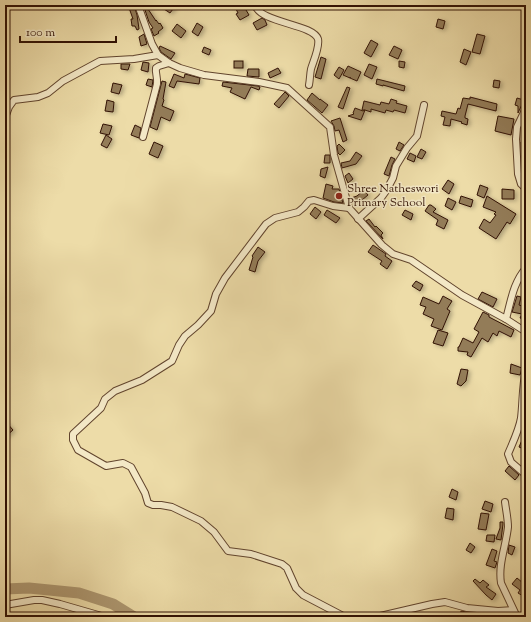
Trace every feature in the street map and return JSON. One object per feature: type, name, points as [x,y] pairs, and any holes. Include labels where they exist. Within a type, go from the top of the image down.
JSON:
[{"type":"street","points":[[138,5],[152,44],[158,55],[169,63],[204,75],[259,82],[287,88],[330,127],[334,155],[349,208],[382,245],[393,254],[411,260],[462,295],[506,319],[526,332]]},
{"type":"street","points":[[255,5],[259,12],[265,16],[306,30],[315,35],[318,39],[309,85]]},
{"type":"street","points":[[5,118],[9,107],[14,100],[38,97],[48,93],[63,81],[100,61],[134,59],[158,55]]},
{"type":"street","points":[[143,137],[157,84],[155,72],[156,68],[169,63]]},
{"type":"street","points":[[358,219],[381,198],[386,191],[393,178],[396,166],[407,148],[417,136],[424,105]]},
{"type":"street","points":[[526,108],[517,127],[516,139],[518,174],[521,184],[526,189]]},
{"type":"street","points":[[345,617],[302,596],[296,588],[287,568],[282,564],[251,554],[228,551],[214,532],[201,521],[172,507],[148,503],[145,493],[131,467],[123,463],[106,466],[78,450],[73,434],[101,408],[104,399],[115,391],[142,380],[172,361],[185,336],[198,326],[211,311],[216,294],[225,278],[266,224],[275,218],[298,212],[309,201],[314,200],[333,206],[349,208]]},
{"type":"street","points":[[506,319],[512,293],[518,279],[526,268]]},
{"type":"street","points":[[526,370],[523,382],[521,418],[508,454],[511,462],[526,475]]},
{"type":"street","points":[[505,502],[508,525],[500,578],[517,617]]},
{"type":"street","points":[[5,605],[42,600],[105,617]]},
{"type":"street","points":[[376,617],[446,602],[467,608],[498,611],[513,610]]},
{"type":"building","points":[[128,5],[134,5],[139,29],[137,30],[135,26],[132,26],[131,19],[133,19]]},
{"type":"building","points":[[167,5],[176,5],[170,13],[164,9]]},
{"type":"building","points":[[234,5],[243,5],[249,15],[240,20],[236,14],[238,13]]},
{"type":"building","points":[[146,6],[156,21],[159,24],[160,23],[163,28],[154,36],[151,29],[153,28],[149,22],[144,7]]},
{"type":"building","points":[[262,18],[265,20],[267,25],[257,30],[253,23]]},
{"type":"building","points":[[438,19],[445,21],[443,29],[436,27]]},
{"type":"building","points":[[197,23],[203,27],[198,36],[192,32]]},
{"type":"building","points":[[177,24],[186,31],[181,38],[172,31]]},
{"type":"building","points":[[144,34],[147,44],[141,46],[139,37]]},
{"type":"building","points":[[477,34],[485,36],[480,54],[472,52]]},
{"type":"building","points":[[371,40],[378,44],[371,57],[364,53]]},
{"type":"building","points":[[160,46],[175,53],[171,59],[161,52],[159,48]]},
{"type":"building","points":[[394,46],[402,50],[398,59],[389,55]]},
{"type":"building","points":[[204,47],[211,50],[209,55],[202,52]]},
{"type":"building","points":[[464,49],[471,52],[466,65],[460,62]]},
{"type":"building","points":[[321,57],[326,59],[321,79],[315,77]]},
{"type":"building","points":[[234,61],[243,61],[243,68],[234,68]]},
{"type":"building","points":[[399,61],[405,62],[404,68],[399,67]]},
{"type":"building","points":[[143,62],[149,63],[148,72],[141,70]]},
{"type":"building","points":[[121,64],[130,64],[128,70],[121,69]]},
{"type":"building","points":[[369,64],[377,67],[372,79],[364,75]]},
{"type":"building","points":[[348,66],[361,72],[357,81],[343,75]]},
{"type":"building","points":[[339,67],[344,70],[339,79],[334,75]]},
{"type":"building","points":[[278,68],[281,73],[270,78],[268,73]]},
{"type":"building","points":[[248,69],[259,69],[259,77],[247,76]]},
{"type":"building","points":[[174,74],[184,78],[185,74],[200,78],[199,84],[177,81],[174,88],[169,86]]},
{"type":"building","points":[[148,79],[153,80],[152,87],[146,85]]},
{"type":"building","points":[[377,79],[405,86],[404,91],[376,84]]},
{"type":"building","points":[[494,80],[500,81],[499,88],[493,87]]},
{"type":"building","points":[[162,81],[166,82],[162,106],[174,111],[170,121],[161,117],[157,130],[150,127]]},
{"type":"building","points":[[223,82],[260,87],[259,90],[251,87],[245,99],[230,92],[232,88],[222,86]]},
{"type":"building","points":[[113,83],[122,85],[119,94],[111,92]]},
{"type":"building","points":[[347,87],[350,88],[343,109],[338,107]]},
{"type":"building","points":[[285,92],[289,96],[279,108],[274,104]]},
{"type":"building","points":[[312,93],[328,105],[322,113],[307,100]]},
{"type":"building","points":[[470,97],[497,104],[496,111],[468,104],[465,116],[465,118],[468,119],[467,125],[451,119],[450,126],[443,125],[445,117],[441,116],[442,111],[456,114],[458,108],[460,109],[463,98],[470,99]]},
{"type":"building","points":[[517,98],[524,100],[518,113],[518,106],[515,105]]},
{"type":"building","points":[[391,99],[397,101],[396,103],[407,106],[405,113],[394,110],[393,112],[386,110],[385,113],[371,109],[371,112],[362,110],[364,101],[380,105],[381,102],[389,104]]},
{"type":"building","points":[[107,100],[114,102],[113,112],[105,111]]},
{"type":"building","points":[[355,108],[363,111],[365,110],[361,120],[348,116],[354,114]]},
{"type":"building","points":[[498,116],[514,119],[511,135],[495,131]]},
{"type":"building","points":[[340,118],[347,140],[343,142],[339,130],[335,131],[331,121]]},
{"type":"building","points":[[103,124],[112,126],[109,135],[100,133]]},
{"type":"building","points":[[135,125],[141,128],[139,138],[131,135]]},
{"type":"building","points":[[106,135],[112,139],[107,148],[101,145]]},
{"type":"building","points":[[154,142],[163,146],[158,158],[149,154]]},
{"type":"building","points":[[399,142],[404,145],[400,151],[396,149]]},
{"type":"building","points":[[521,142],[526,142],[526,168],[522,168]]},
{"type":"building","points":[[339,144],[345,150],[340,155],[338,153],[337,146]]},
{"type":"building","points":[[421,149],[426,152],[422,159],[417,157]]},
{"type":"building","points":[[356,152],[362,156],[356,164],[342,168],[341,163],[350,161]]},
{"type":"building","points":[[410,153],[416,156],[414,162],[407,159]]},
{"type":"building","points":[[325,155],[330,155],[330,163],[324,163]]},
{"type":"building","points":[[391,157],[395,159],[389,176],[384,174]]},
{"type":"building","points":[[328,167],[325,178],[320,176],[321,169]]},
{"type":"building","points":[[349,173],[353,179],[348,183],[345,176]]},
{"type":"building","points":[[448,180],[454,184],[449,194],[442,189]]},
{"type":"building","points":[[326,184],[333,186],[332,189],[339,189],[343,203],[334,202],[323,198]]},
{"type":"building","points":[[480,185],[488,188],[484,198],[477,195]]},
{"type":"building","points":[[502,189],[514,190],[514,199],[502,199]]},
{"type":"building","points":[[364,190],[368,195],[362,200],[352,203],[351,198],[357,196]]},
{"type":"building","points":[[461,196],[473,200],[471,207],[459,203]]},
{"type":"building","points":[[487,196],[516,214],[510,224],[507,222],[496,239],[479,228],[484,219],[490,223],[496,215],[494,214],[496,212],[483,207]]},
{"type":"building","points":[[448,198],[456,202],[452,210],[445,206]]},
{"type":"building","points":[[429,205],[436,209],[433,212],[448,220],[444,229],[436,225],[438,220],[425,211]]},
{"type":"building","points":[[315,207],[321,212],[316,219],[310,214]]},
{"type":"building","points":[[327,210],[340,218],[336,223],[324,215]]},
{"type":"building","points":[[405,210],[413,214],[411,220],[402,215]]},
{"type":"building","points":[[369,219],[375,227],[376,226],[383,233],[381,235],[383,239],[366,221]]},
{"type":"building","points":[[373,245],[386,254],[385,256],[392,261],[387,269],[380,264],[382,261],[368,252]]},
{"type":"building","points":[[258,247],[265,252],[258,261],[255,272],[249,270],[252,256]]},
{"type":"building","points":[[416,281],[423,285],[420,291],[412,286]]},
{"type":"building","points":[[482,292],[497,299],[493,307],[478,299]]},
{"type":"building","points":[[443,296],[452,301],[447,309],[450,311],[442,330],[431,326],[434,319],[423,314],[426,307],[420,305],[423,297],[439,304]]},
{"type":"building","points":[[517,296],[521,297],[519,305],[525,307],[526,305],[526,320],[520,318],[522,314],[512,312]]},
{"type":"building","points":[[483,312],[489,315],[489,317],[514,330],[511,337],[499,331],[497,336],[493,333],[488,342],[482,338],[471,357],[467,355],[468,352],[458,351],[458,347],[463,338],[473,343],[479,332],[474,329]]},
{"type":"building","points":[[438,330],[448,333],[443,346],[433,343]]},
{"type":"building","points":[[511,364],[522,368],[520,375],[510,373]]},
{"type":"building","points":[[461,369],[468,370],[466,381],[461,386],[457,384]]},
{"type":"building","points":[[5,421],[13,430],[5,437]]},
{"type":"building","points":[[526,431],[526,450],[519,447]]},
{"type":"building","points":[[509,466],[519,475],[515,480],[505,471]]},
{"type":"building","points":[[452,489],[458,492],[456,500],[449,497]]},
{"type":"building","points":[[485,501],[493,504],[491,512],[482,509]]},
{"type":"building","points":[[447,508],[454,509],[453,520],[445,518]]},
{"type":"building","points":[[481,513],[489,514],[486,530],[478,529]]},
{"type":"building","points":[[500,522],[503,522],[501,540],[496,539],[500,528]]},
{"type":"building","points":[[487,535],[495,535],[494,542],[486,541]]},
{"type":"building","points":[[470,543],[475,547],[471,553],[466,550]]},
{"type":"building","points":[[509,545],[515,547],[512,555],[508,553]]},
{"type":"building","points":[[492,549],[497,551],[494,561],[497,562],[495,568],[486,565]]},
{"type":"building","points":[[517,578],[526,586],[526,592],[523,596],[518,593],[520,590],[512,584]]},
{"type":"building","points":[[475,579],[480,583],[483,580],[489,585],[486,587],[496,594],[492,600],[473,581]]},
{"type":"building","points":[[461,611],[472,613],[471,617],[460,617]]},
{"type":"waterway","points":[[5,589],[29,588],[79,593],[113,604],[134,617]]},
{"type":"place","name":"Shree Natheswori Primary School","points":[[339,196]]}]
